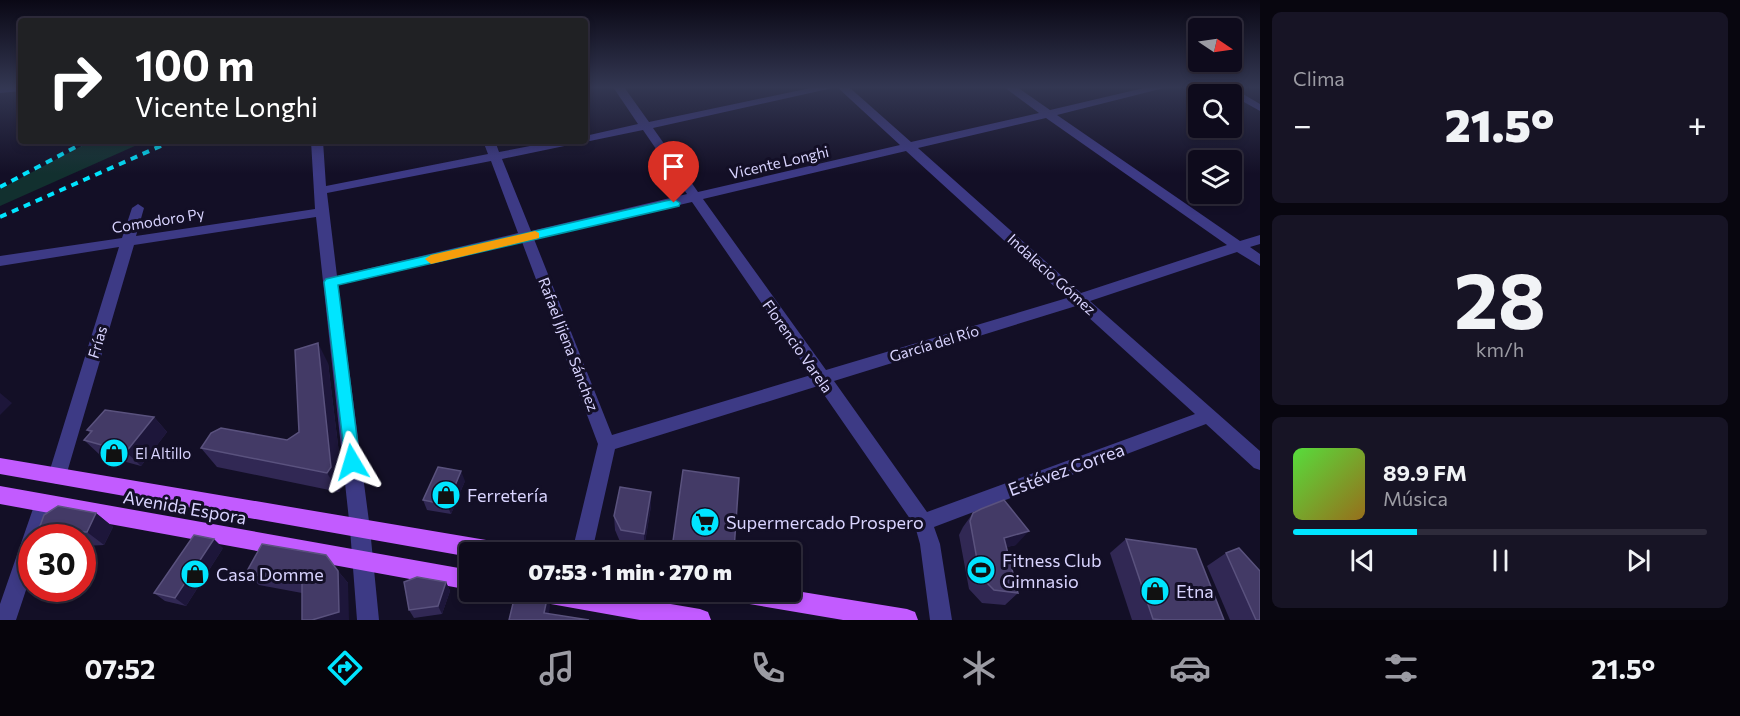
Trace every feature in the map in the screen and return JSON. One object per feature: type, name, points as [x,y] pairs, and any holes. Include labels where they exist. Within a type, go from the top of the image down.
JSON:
[{"type":"main road","name":"Avenida Espora","points":[[0,466],[459,546]]},
{"type":"main road","name":"Avenida Espora","points":[[0,495],[459,578]]},
{"type":"main road","points":[[597,602],[700,620]]},
{"type":"main road","points":[[798,602],[907,620]]},
{"type":"street","name":"Florencio Varela","points":[[637,116],[923,522],[930,544],[941,620]]},
{"type":"street","points":[[588,138],[693,116]]},
{"type":"street","name":"Indalecio Gómez","points":[[874,116],[1260,462]]},
{"type":"street","name":"Vicente Longhi","points":[[331,282],[1044,116]]},
{"type":"street","points":[[1049,116],[1260,261]]},
{"type":"street","points":[[317,144],[322,212],[360,529],[368,620]]},
{"type":"street","name":"Rafael Jijena Sánchez","points":[[490,144],[607,444]]},
{"type":"street","points":[[320,191],[560,144]]},
{"type":"street","name":"Frías","points":[[57,476],[138,208]]},
{"type":"street","name":"Comodoro Py","points":[[0,261],[322,212]]},
{"type":"street","name":"García del Río","points":[[607,444],[819,377],[1080,299],[1260,239]]},
{"type":"street","name":"Estévez Correa","points":[[923,522],[1209,416]]},
{"type":"street","points":[[584,542],[607,444]]},
{"type":"street","points":[[37,524],[44,503]]},
{"type":"street","points":[[5,620],[18,582]]},
{"type":"green space","points":[[85,144],[139,144],[0,206],[0,189]]},
{"type":"building","points":[[318,343],[331,467],[327,473],[201,448],[211,433],[221,428],[287,440],[299,432],[295,350]]},
{"type":"building","points":[[105,410],[154,417],[126,452],[84,440],[92,431],[87,430]]},
{"type":"building","points":[[438,467],[461,471],[447,505],[423,500]]},
{"type":"building","name":"Supermercado Prospero","points":[[683,470],[739,478],[735,542],[673,541]]},
{"type":"building","points":[[620,487],[651,492],[644,534],[621,530],[614,516]]},
{"type":"building","points":[[1004,500],[1029,531],[1004,538],[1018,593],[994,590],[980,576],[970,521],[973,513]]},
{"type":"building","points":[[58,506],[96,513],[91,524],[41,524],[44,515]]},
{"type":"building","points":[[194,535],[214,539],[175,598],[154,593]]},
{"type":"building","points":[[1126,539],[1196,549],[1224,620],[1153,619]]},
{"type":"building","points":[[262,544],[326,555],[338,571],[339,612],[312,620],[302,620],[302,583],[246,573]]},
{"type":"building","points":[[1239,548],[1260,571],[1260,620],[1256,620],[1226,553]]},
{"type":"building","points":[[417,577],[446,582],[438,606],[409,610],[404,582]]},
{"type":"building","points":[[513,602],[546,602],[544,613],[589,620],[509,620]]},
{"type":"railway","points":[[0,187],[81,144]]},
{"type":"railway","points":[[0,217],[165,144]]},
{"type":"slow traffic","points":[[431,259],[535,236]]},
{"type":"place","name":"El Altillo","points":[[114,453]]},
{"type":"place","name":"Ferretería","points":[[446,495]]},
{"type":"place","name":"Supermercado Prospero","points":[[705,522]]},
{"type":"place","name":"Fitness Club Gimnasio","points":[[981,570]]},
{"type":"place","name":"Casa Domme","points":[[195,574]]},
{"type":"place","name":"Etna","points":[[1155,591]]},
{"type":"route","points":[[352,462],[331,282],[674,203]]}]
